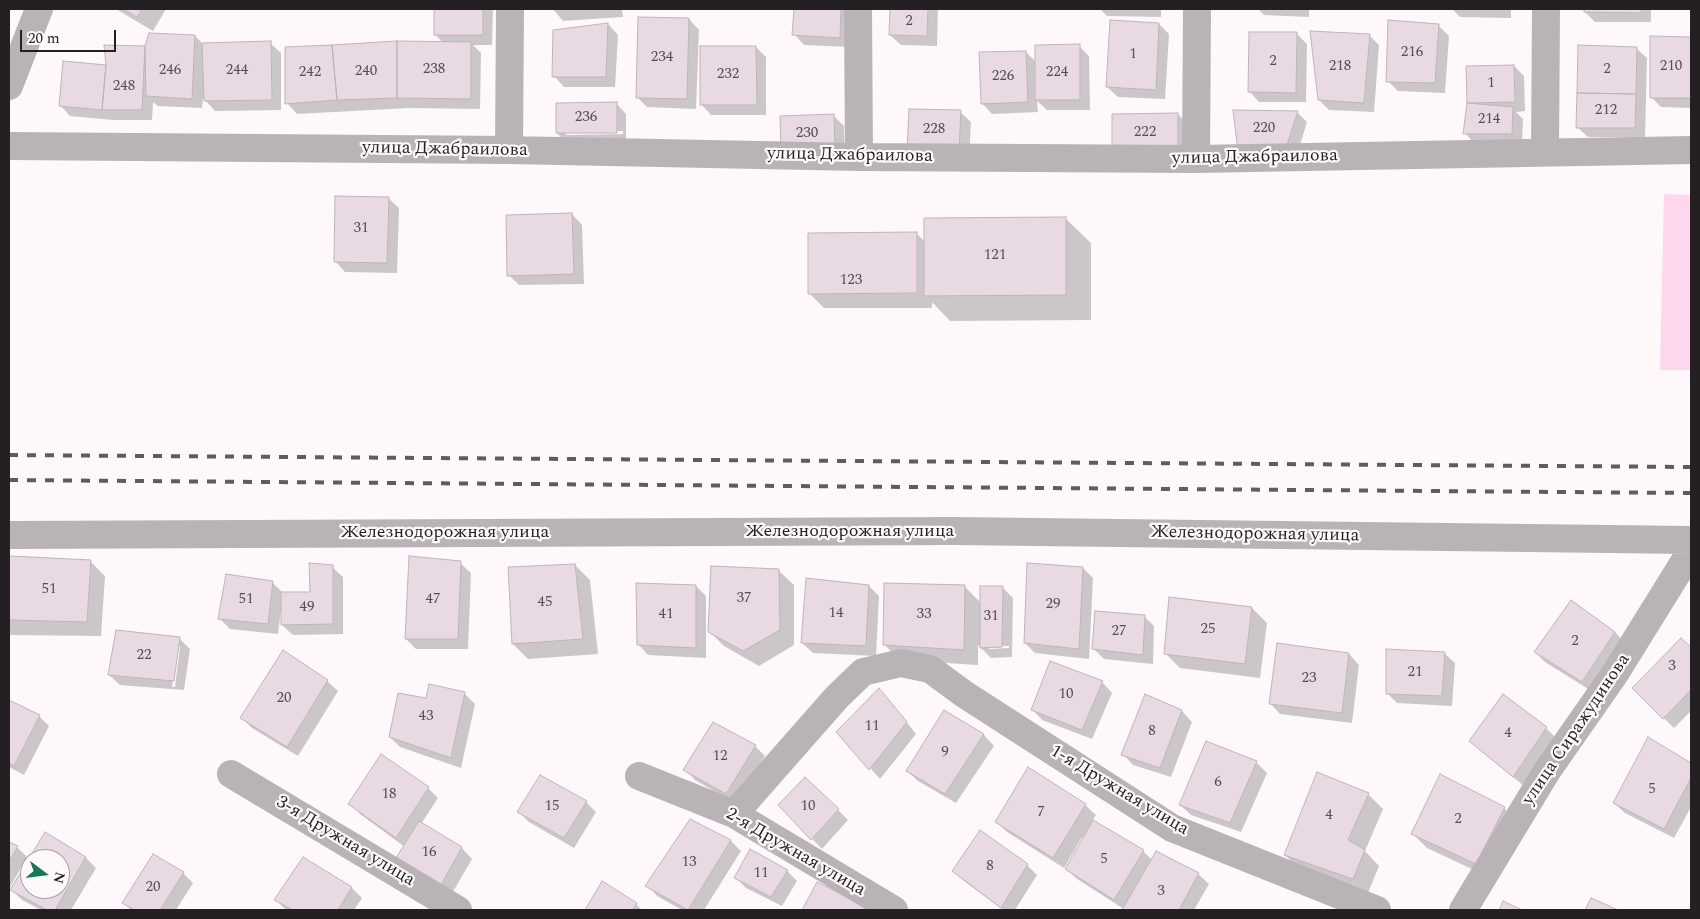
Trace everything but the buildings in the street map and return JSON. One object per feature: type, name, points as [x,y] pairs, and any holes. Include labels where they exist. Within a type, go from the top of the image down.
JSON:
[{"type":"street","points":[[9,86],[39,9]]},
{"type":"street","points":[[509,150],[510,9]]},
{"type":"street","points":[[858,9],[859,157]]},
{"type":"street","points":[[1196,159],[1197,9]]},
{"type":"street","points":[[1545,152],[1546,9]]},
{"type":"street","name":"улица Джабраилова","points":[[9,146],[509,150],[859,157],[1196,159],[1691,150]]},
{"type":"street","name":"Железнодорожная улица","points":[[9,535],[954,531],[1691,540]]},
{"type":"street","name":"улица Сиражудинова","points":[[1463,910],[1546,772],[1614,675],[1691,551]]},
{"type":"street","name":"1-я Дружная улица","points":[[734,814],[837,697],[863,672],[901,663],[930,669],[964,694],[1172,828],[1377,910]]},
{"type":"street","name":"3-я Дружная улица","points":[[231,774],[458,910]]},
{"type":"street","name":"2-я Дружная улица","points":[[639,776],[734,814],[894,910]]},
{"type":"shaded area","points":[[1664,194],[1691,195],[1691,370],[1660,370]]},
{"type":"railway","points":[[9,455],[1691,467]]},
{"type":"railway","points":[[9,480],[1691,493]]}]
